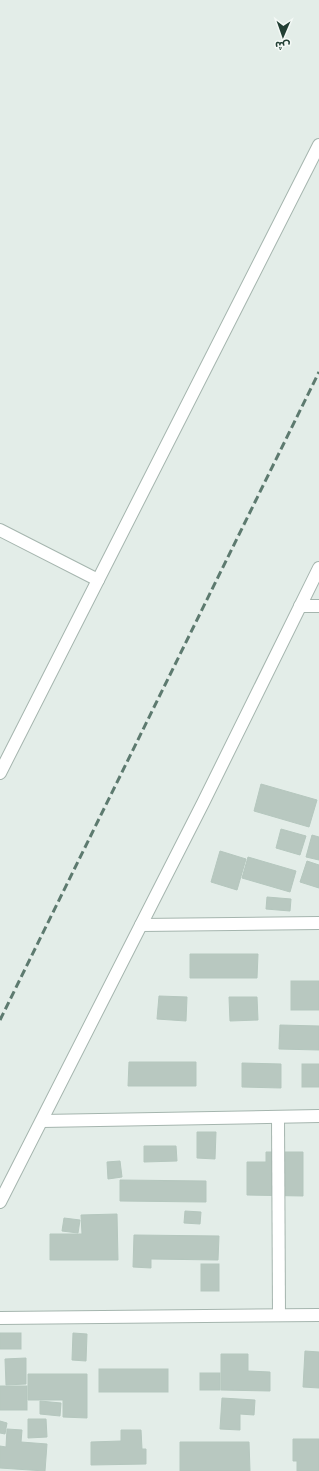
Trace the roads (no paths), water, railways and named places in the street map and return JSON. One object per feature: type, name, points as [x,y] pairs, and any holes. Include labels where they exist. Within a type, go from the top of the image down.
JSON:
[{"type":"street","points":[[0,773],[319,145]]},
{"type":"street","points":[[0,530],[98,580]]},
{"type":"street","points":[[0,1202],[203,803],[319,568]]},
{"type":"street","points":[[300,606],[319,606]]},
{"type":"street","points":[[141,925],[319,923]]},
{"type":"street","points":[[278,1116],[278,1315]]},
{"type":"street","points":[[42,1121],[319,1116]]},
{"type":"street","points":[[0,1318],[319,1315]]},
{"type":"railway","points":[[0,1020],[319,372]]}]
